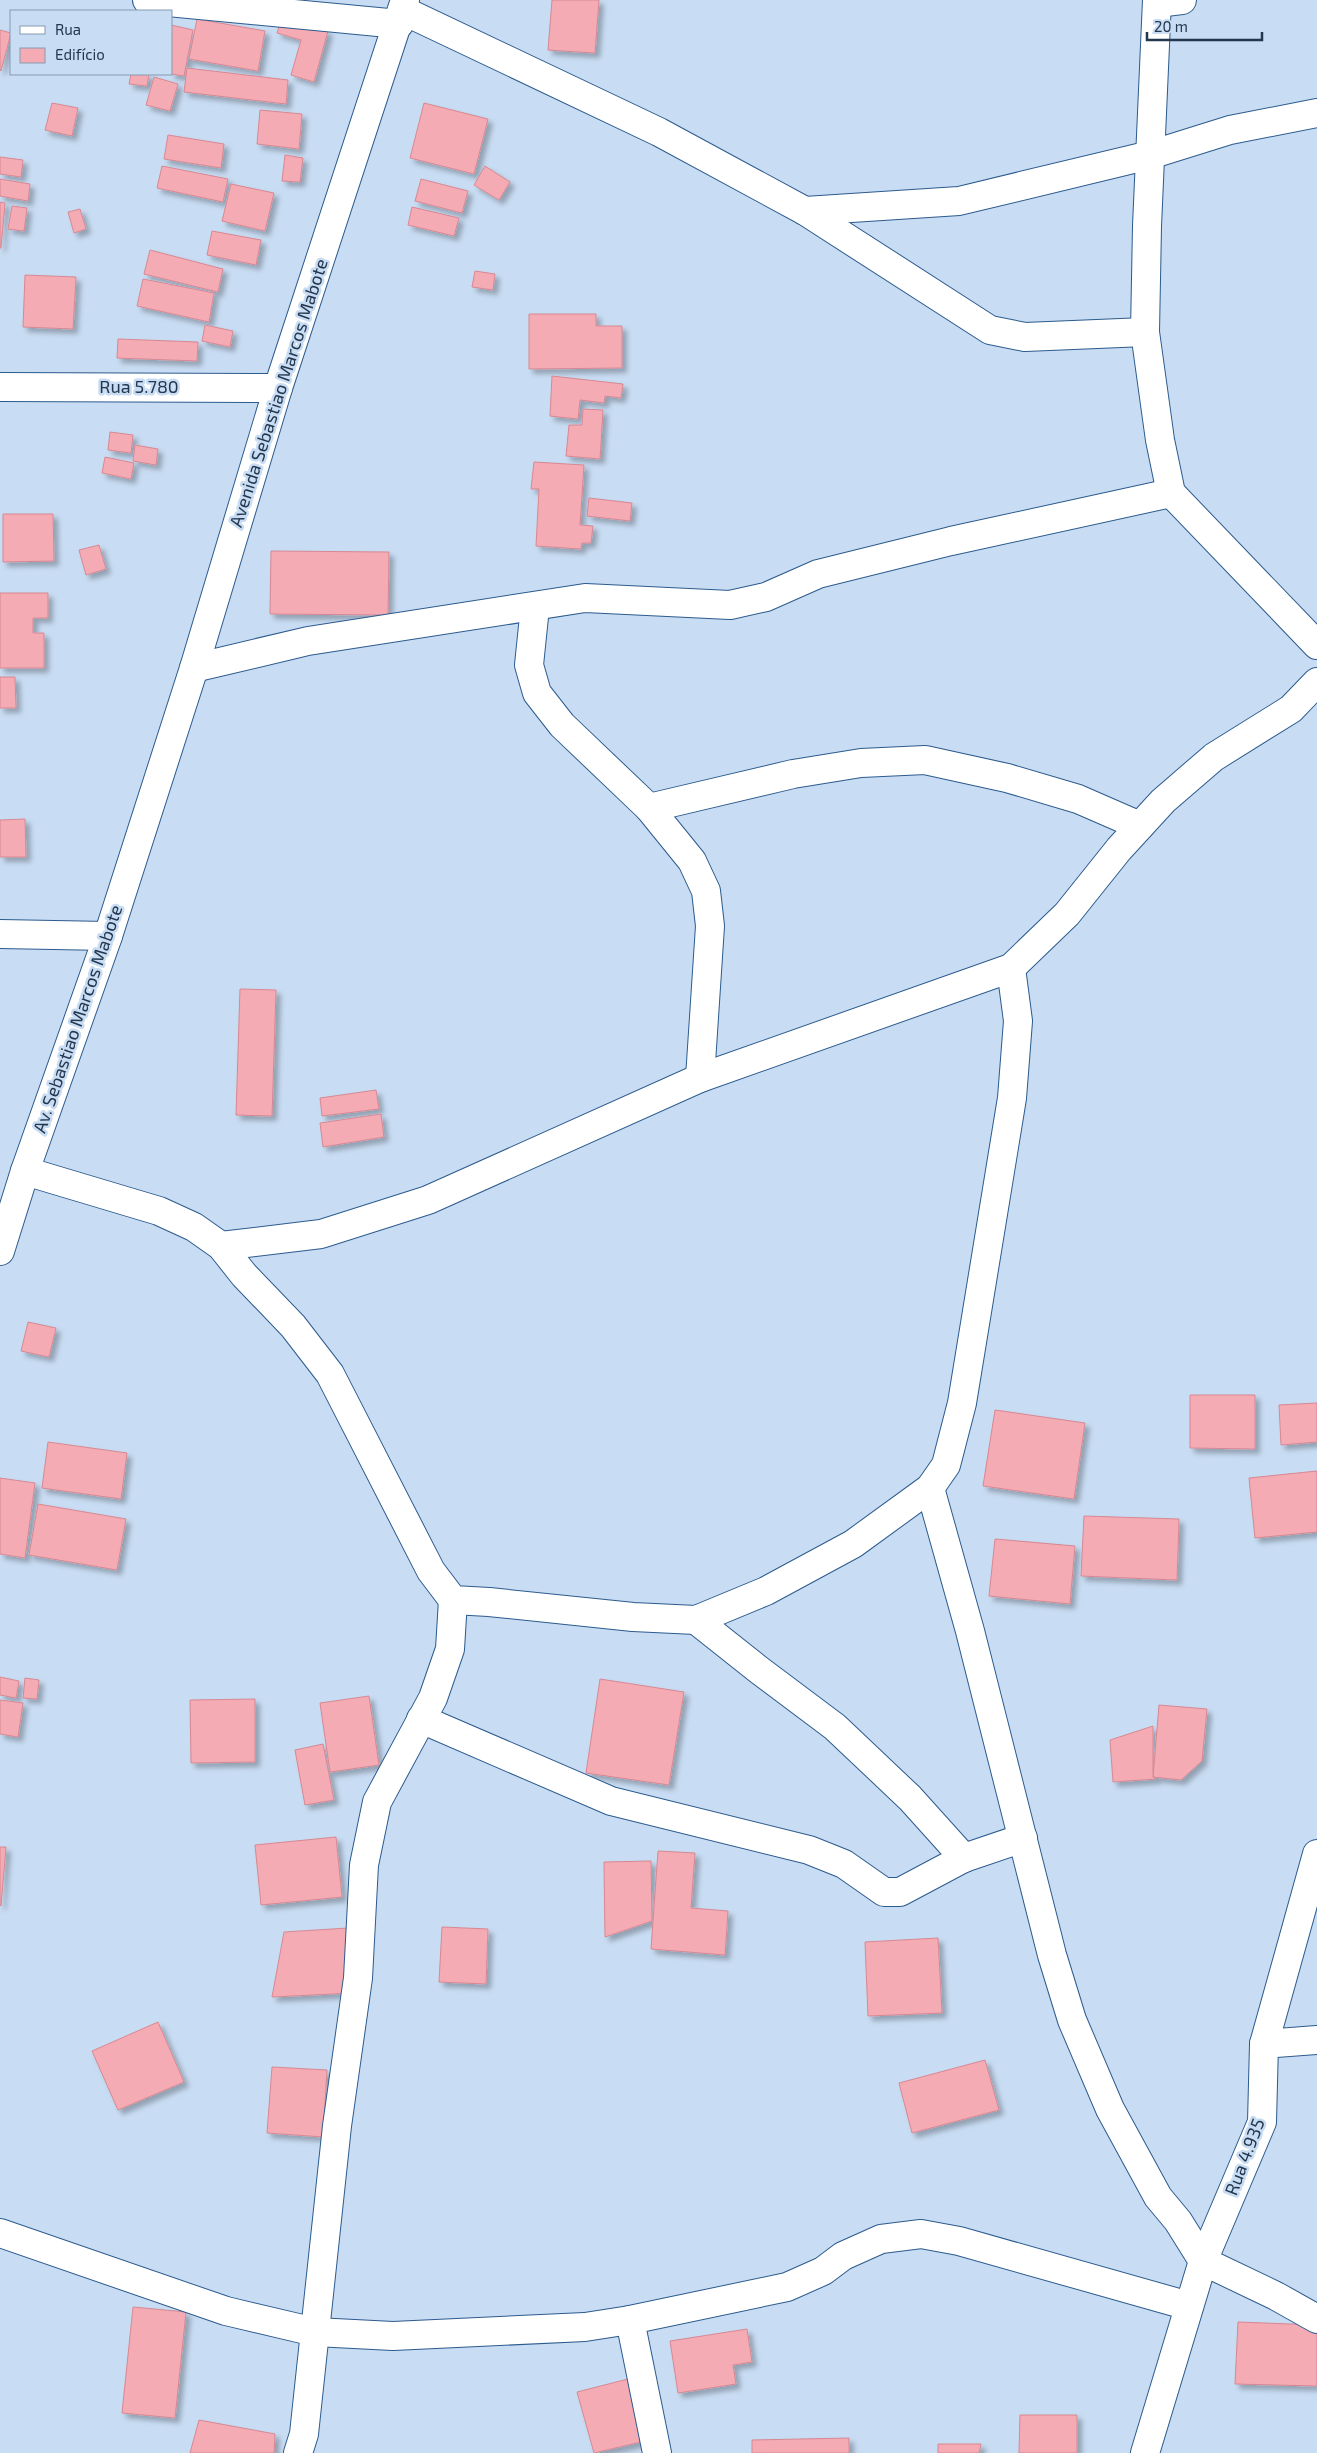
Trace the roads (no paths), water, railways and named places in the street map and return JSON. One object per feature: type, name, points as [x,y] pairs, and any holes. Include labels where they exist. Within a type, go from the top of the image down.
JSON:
[{"type":"street","points":[[147,0],[402,12],[659,132],[805,211],[990,330],[1025,337],[1145,332]]},
{"type":"street","points":[[1165,1],[1150,155],[1145,332],[1160,440],[1171,493],[1317,645]]},
{"type":"street","name":"Avenida Sebastiao Marcos Mabote","points":[[155,787],[194,668],[278,388],[402,12]]},
{"type":"street","points":[[805,211],[959,201],[1150,155],[1230,130],[1317,112]]},
{"type":"street","name":"Rua 5.780","points":[[0,387],[278,388]]},
{"type":"street","points":[[194,668],[308,641],[585,598],[730,605],[766,597],[818,574],[951,541],[1171,493]]},
{"type":"street","points":[[535,607],[529,666],[536,693],[562,725],[649,808],[692,861],[706,891],[710,926],[700,1078]]},
{"type":"street","points":[[221,1246],[321,1234],[428,1200],[700,1078],[1011,968],[1067,914],[1163,801],[1214,757],[1291,709],[1317,682]]},
{"type":"street","points":[[649,808],[793,774],[860,763],[925,760],[1007,778],[1078,799],[1140,826]]},
{"type":"street","name":"Av. Sebastiao Marcos Mabote","points":[[0,1251],[25,1171],[108,936],[155,787]]},
{"type":"street","points":[[0,934],[108,936]]},
{"type":"street","points":[[453,1600],[633,1617],[696,1620],[766,1591],[853,1544],[930,1488],[946,1465],[962,1402],[1012,1098],[1018,1021],[1011,968]]},
{"type":"street","points":[[25,1171],[159,1211],[194,1227],[221,1246],[244,1275],[293,1326],[330,1374],[431,1571],[453,1600],[450,1649],[433,1698],[378,1802],[364,1865],[358,1978],[337,2126],[304,2434],[298,2453]]},
{"type":"street","points":[[930,1488],[970,1631],[1052,1955],[1072,2020],[1110,2109],[1158,2197],[1178,2221],[1203,2261],[1276,2296],[1317,2319]]},
{"type":"street","points":[[696,1620],[758,1670],[835,1726],[910,1798],[964,1858]]},
{"type":"street","points":[[421,1719],[611,1801],[809,1850],[844,1864],[884,1892],[900,1892],[964,1858],[1023,1838]]},
{"type":"street","name":"Rua 4.935","points":[[1145,2453],[1203,2261],[1262,2122],[1264,2044],[1317,1854]]},
{"type":"street","points":[[1264,2044],[1317,2040]]},
{"type":"street","points":[[0,2233],[226,2311],[315,2332],[393,2336],[585,2327],[630,2320],[787,2288],[822,2271],[843,2256],[881,2239],[921,2234],[960,2241],[1189,2306]]},
{"type":"street","points":[[630,2320],[657,2453]]}]
